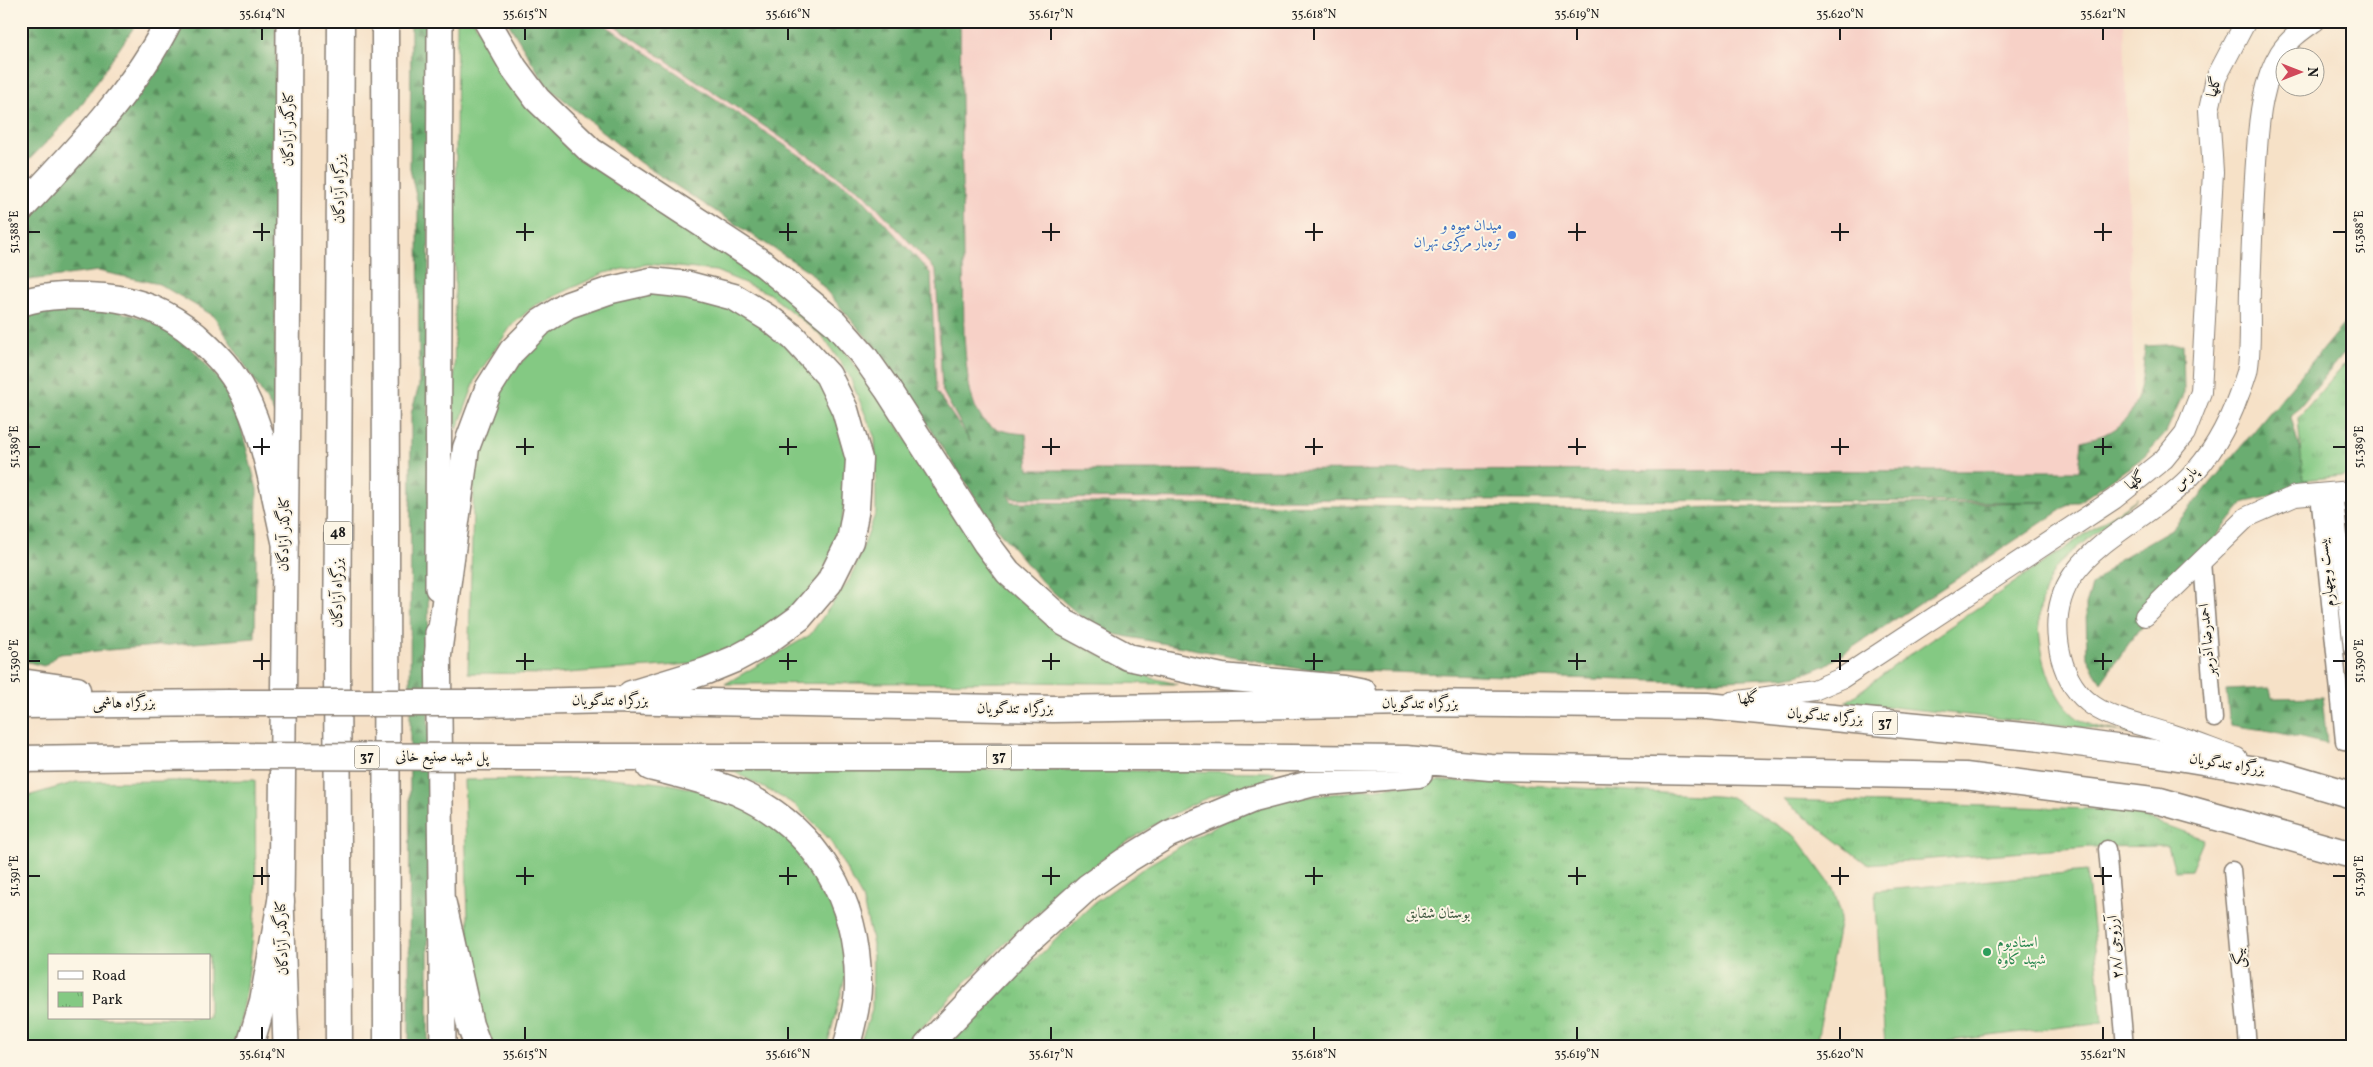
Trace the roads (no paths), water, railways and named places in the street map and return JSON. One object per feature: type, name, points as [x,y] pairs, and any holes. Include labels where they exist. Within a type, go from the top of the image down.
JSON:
[{"type":"highway","points":[[21,209],[105,117],[136,75],[169,21]]},
{"type":"highway","name":"بزرگراه آزادگان","points":[[339,1046],[338,652],[341,21]]},
{"type":"highway","points":[[385,21],[387,1046]]},
{"type":"highway","points":[[488,21],[514,68],[537,99],[591,151],[765,265],[835,324],[864,356],[888,390],[1008,572],[1065,623],[1128,657],[1222,677],[1343,688],[1412,703]]},
{"type":"highway","points":[[438,654],[466,448],[488,389],[512,351],[541,322],[568,305],[611,290],[651,281],[689,285],[734,298],[770,319],[793,337],[828,375],[845,410],[858,459],[856,508],[850,541],[829,583],[799,618],[763,644],[706,671],[611,700]]},
{"type":"highway","points":[[21,303],[33,299],[75,294],[120,298],[150,306],[179,321],[208,347],[229,369],[249,408],[262,444],[285,541]]},
{"type":"highway","points":[[21,682],[35,686],[96,691],[143,703]]},
{"type":"highway","name":"بزرگراه تندگویان","points":[[227,703],[482,703],[611,700],[1053,710],[1412,703],[1707,706],[2032,737],[2154,753],[2281,774],[2352,795]]},
{"type":"highway","name":"بزرگراه هاشمی","points":[[21,705],[227,703]]},
{"type":"highway","name":"پل شهید صنیع خانی","points":[[94,758],[226,756],[608,757]]},
{"type":"highway","points":[[608,757],[701,780],[738,793],[779,816],[812,845],[844,901],[853,925],[858,988],[847,1046]]},
{"type":"highway","name":"37","points":[[608,757],[1187,757],[1406,760],[1490,767],[1965,776],[2160,801],[2352,855]]},
{"type":"highway","points":[[21,778],[94,758]]},
{"type":"highway","name":"37","points":[[21,759],[94,758]]},
{"type":"highway","points":[[927,1046],[1025,944],[1088,887],[1169,834],[1253,799],[1314,783],[1490,767]]},
{"type":"highway","points":[[250,1046],[263,1001],[281,901]]},
{"type":"highway","points":[[443,904],[470,1025],[478,1046]]},
{"type":"main road","name":"کنارگذر آزادگان","points":[[286,1046],[281,901],[289,21]]},
{"type":"main road","points":[[440,21],[438,654],[443,904],[443,1046]]},
{"type":"street","name":"گلها","points":[[1707,706],[1814,690],[1842,678],[2114,499],[2164,459],[2185,433],[2201,392],[2214,172],[2209,110],[2216,78],[2246,21]]},
{"type":"street","name":"پارس","points":[[2281,774],[2168,733],[2112,717],[2089,704],[2068,676],[2061,656],[2058,632],[2059,606],[2064,589],[2082,562],[2152,510],[2190,478],[2220,438],[2233,412],[2247,370],[2254,186],[2260,114],[2269,81],[2280,54],[2295,34],[2314,21]]},
{"type":"street","points":[[2145,616],[2247,517],[2295,496],[2335,492],[2352,648]]},
{"type":"street","name":"بیست وچهارم","points":[[2335,492],[2348,741]]},
{"type":"street","name":"احمدرضا آذرمهر","points":[[2202,561],[2214,719]]},
{"type":"street","name":"آرزوجی /۲۸","points":[[2108,849],[2125,1046]]},
{"type":"street","name":"بیگی","points":[[2232,870],[2248,1046]]},
{"type":"place","name":"میدان میوه و تره‌بار مرکزی تهران","points":[[1512,235]]},
{"type":"place","name":"استادیوم شهید کاوه","points":[[1987,952]]},
{"type":"park label","name":"بوستان شقایق","points":[[1438,914]]}]
